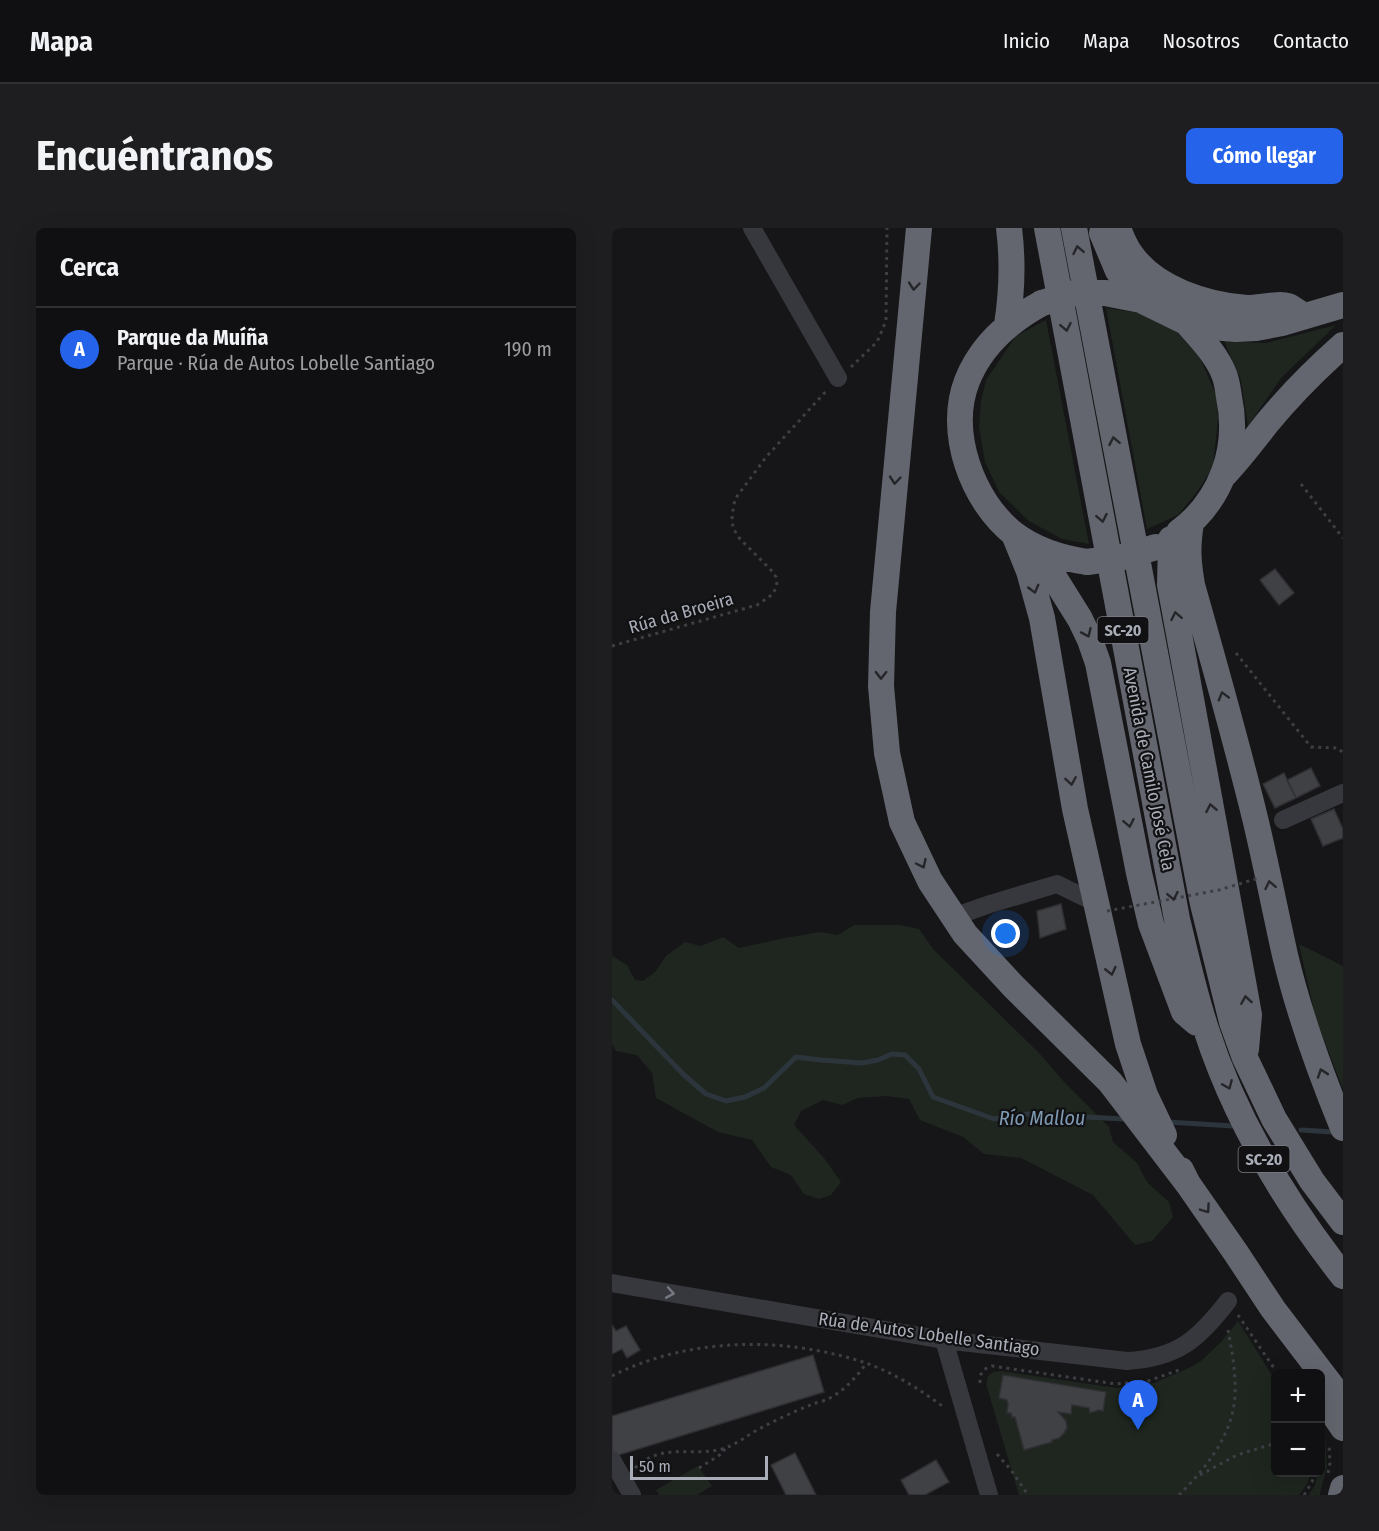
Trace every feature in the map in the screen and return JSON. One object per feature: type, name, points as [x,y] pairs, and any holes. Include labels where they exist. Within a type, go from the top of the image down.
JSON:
[{"type":"highway","points":[[919,228],[883,612],[881,686],[887,753],[902,822],[930,881],[965,934],[1013,986],[1110,1082],[1188,1184],[1274,1309],[1343,1401]]},
{"type":"highway","points":[[1007,325],[1010,304],[1009,228]]},
{"type":"highway","name":"Avenida de Camilo José Cela","points":[[1047,228],[1177,919],[1197,997],[1228,1087],[1261,1153],[1306,1227],[1343,1276]]},
{"type":"highway","name":"Avenida de Camilo José Cela","points":[[1074,228],[1203,904],[1226,1002],[1245,1058],[1274,1119],[1312,1181],[1343,1222]]},
{"type":"highway","points":[[1100,228],[1118,272],[1141,300]]},
{"type":"highway","points":[[1118,228],[1129,253],[1141,266],[1172,288],[1195,298],[1223,305],[1250,308],[1287,305],[1304,316]]},
{"type":"highway","points":[[1207,1031],[1184,1012],[1151,924],[1098,663],[1090,640],[1080,619],[1025,541],[996,516],[980,493],[967,465],[960,436],[961,408],[966,382],[979,357],[997,335],[1023,313],[1042,303],[1075,293],[1105,293],[1141,300],[1186,322],[1236,329],[1256,328],[1343,305]]},
{"type":"highway","points":[[1025,541],[1065,558],[1086,562],[1123,557],[1163,543],[1191,523],[1216,490],[1224,474],[1232,442],[1232,411],[1225,375],[1206,345],[1186,322]]},
{"type":"highway","points":[[1224,474],[1245,453],[1296,390],[1343,345]]},
{"type":"highway","points":[[1191,523],[1188,559],[1192,585],[1238,746],[1291,977],[1329,1095],[1343,1128]]},
{"type":"highway","points":[[1025,541],[1029,571],[1042,618],[1055,684],[1075,809],[1102,907],[1131,1054],[1145,1095],[1188,1184]]},
{"type":"highway","points":[[1163,543],[1249,1015],[1245,1058]]},
{"type":"highway","points":[[1274,1309],[1304,1369]]},
{"type":"highway","points":[[1325,1406],[1336,1433]]},
{"type":"street","points":[[752,228],[838,378]]},
{"type":"street","points":[[1283,820],[1343,793]]},
{"type":"street","points":[[953,917],[1057,884],[1102,907]]},
{"type":"street","name":"Rúa de Autos Lobelle Santiago","points":[[612,1283],[944,1340],[1127,1361],[1162,1356],[1179,1348],[1196,1338],[1228,1302]]},
{"type":"street","points":[[944,1340],[989,1495]]},
{"type":"street","points":[[612,1460],[627,1487]]},
{"type":"path","points":[[838,378],[877,342],[886,321],[887,228]]},
{"type":"path","name":"Rúa da Broeira","points":[[612,646],[758,605],[773,594],[777,585],[776,577],[740,539],[734,528],[732,516],[735,500],[767,456],[838,378]]},
{"type":"path","points":[[1301,484],[1343,538]]},
{"type":"path","points":[[1236,653],[1311,747],[1338,748],[1343,753]]},
{"type":"path","points":[[1102,907],[1220,890],[1259,878]]},
{"type":"path","points":[[1179,1495],[1198,1476],[1219,1447],[1230,1422],[1235,1397],[1228,1330]]},
{"type":"path","points":[[612,1376],[646,1362],[710,1347],[753,1345],[809,1349],[867,1364],[916,1388],[946,1409]]},
{"type":"path","points":[[627,1487],[638,1464],[655,1455],[675,1451],[725,1448],[734,1445],[798,1410],[829,1399],[850,1383],[867,1364]]},
{"type":"path","points":[[1336,1433],[1330,1463],[1337,1488]]},
{"type":"path","points":[[1198,1476],[1237,1455],[1271,1444]]},
{"type":"path","points":[[699,1468],[723,1453],[725,1448]]},
{"type":"path","points":[[994,1451],[1011,1470],[1028,1495]]},
{"type":"path","points":[[1304,1495],[1313,1477]]},
{"type":"shaded area","points":[[1106,308],[1141,313],[1175,330],[1200,358],[1217,397],[1218,418],[1213,467],[1197,492],[1178,515],[1147,529]]},
{"type":"shaded area","points":[[1046,320],[1089,544],[1062,539],[1029,521],[999,492],[985,462],[979,427],[981,401],[986,380],[1016,336]]},
{"type":"shaded area","points":[[1336,325],[1281,378],[1248,426],[1241,380],[1224,341],[1266,343]]},
{"type":"shaded area","points":[[854,925],[900,925],[919,929],[933,949],[1040,1054],[1109,1127],[1113,1142],[1137,1163],[1147,1182],[1169,1202],[1173,1217],[1152,1241],[1135,1245],[1093,1195],[1021,1158],[984,1154],[963,1137],[920,1120],[909,1099],[887,1096],[858,1098],[842,1105],[823,1100],[801,1111],[794,1125],[824,1158],[841,1182],[831,1195],[819,1199],[804,1194],[791,1175],[771,1167],[752,1140],[718,1132],[656,1098],[652,1073],[637,1055],[616,1051],[612,1044],[612,956],[627,965],[635,980],[643,981],[655,972],[666,956],[685,942],[701,946],[723,937],[739,948],[820,932],[838,935]]},
{"type":"shaded area","points":[[1299,944],[1343,966],[1343,1089],[1316,1019]]},
{"type":"shaded area","points":[[1238,1321],[1271,1374],[1271,1477],[1310,1477],[1299,1495],[1019,1495],[987,1387],[988,1377],[992,1373],[1001,1371],[1117,1388],[1154,1383],[1191,1367],[1221,1342]]},
{"type":"shaded area","points":[[1325,1434],[1327,1467],[1325,1474]]},
{"type":"shaded area","points":[[698,1466],[712,1486],[697,1495],[659,1495],[656,1490]]},
{"type":"shaded area","points":[[1317,1477],[1324,1477],[1320,1495],[1309,1495]]},
{"type":"building","points":[[1275,569],[1294,593],[1279,605],[1260,580]]},
{"type":"building","points":[[1311,768],[1320,786],[1296,798],[1287,780]]},
{"type":"building","points":[[1284,773],[1296,798],[1275,808],[1263,784]]},
{"type":"building","points":[[1334,809],[1343,829],[1343,838],[1323,846],[1311,819]]},
{"type":"building","points":[[1061,904],[1066,929],[1040,938],[1037,911]]},
{"type":"building","points":[[612,1325],[616,1331],[626,1326],[640,1350],[627,1358],[622,1349],[612,1354]]},
{"type":"building","points":[[813,1355],[824,1392],[612,1457],[612,1416]]},
{"type":"building","points":[[1003,1375],[1106,1392],[1103,1411],[1090,1413],[1089,1408],[1072,1405],[1071,1414],[1058,1412],[1066,1421],[1067,1428],[1059,1438],[1024,1450],[1015,1417],[1007,1413],[1007,1400],[999,1398]]},
{"type":"building","points":[[795,1453],[816,1495],[786,1495],[771,1465]]},
{"type":"building","points":[[936,1460],[949,1482],[925,1495],[909,1495],[901,1480]]},
{"type":"waterway","name":"Río Mallou","points":[[612,1000],[684,1075],[706,1094],[726,1101],[745,1097],[764,1088],[796,1057],[862,1063],[892,1054],[905,1055],[919,1069],[933,1097],[994,1119],[1027,1114],[1124,1119]]},
{"type":"waterway","name":"Río Mallou","points":[[1167,1122],[1234,1126]]},
{"type":"waterway","name":"Río Mallou","points":[[1301,1130],[1333,1132]]},
{"type":"place","name":"Parque da Muíña","points":[[1138,1430]]}]
